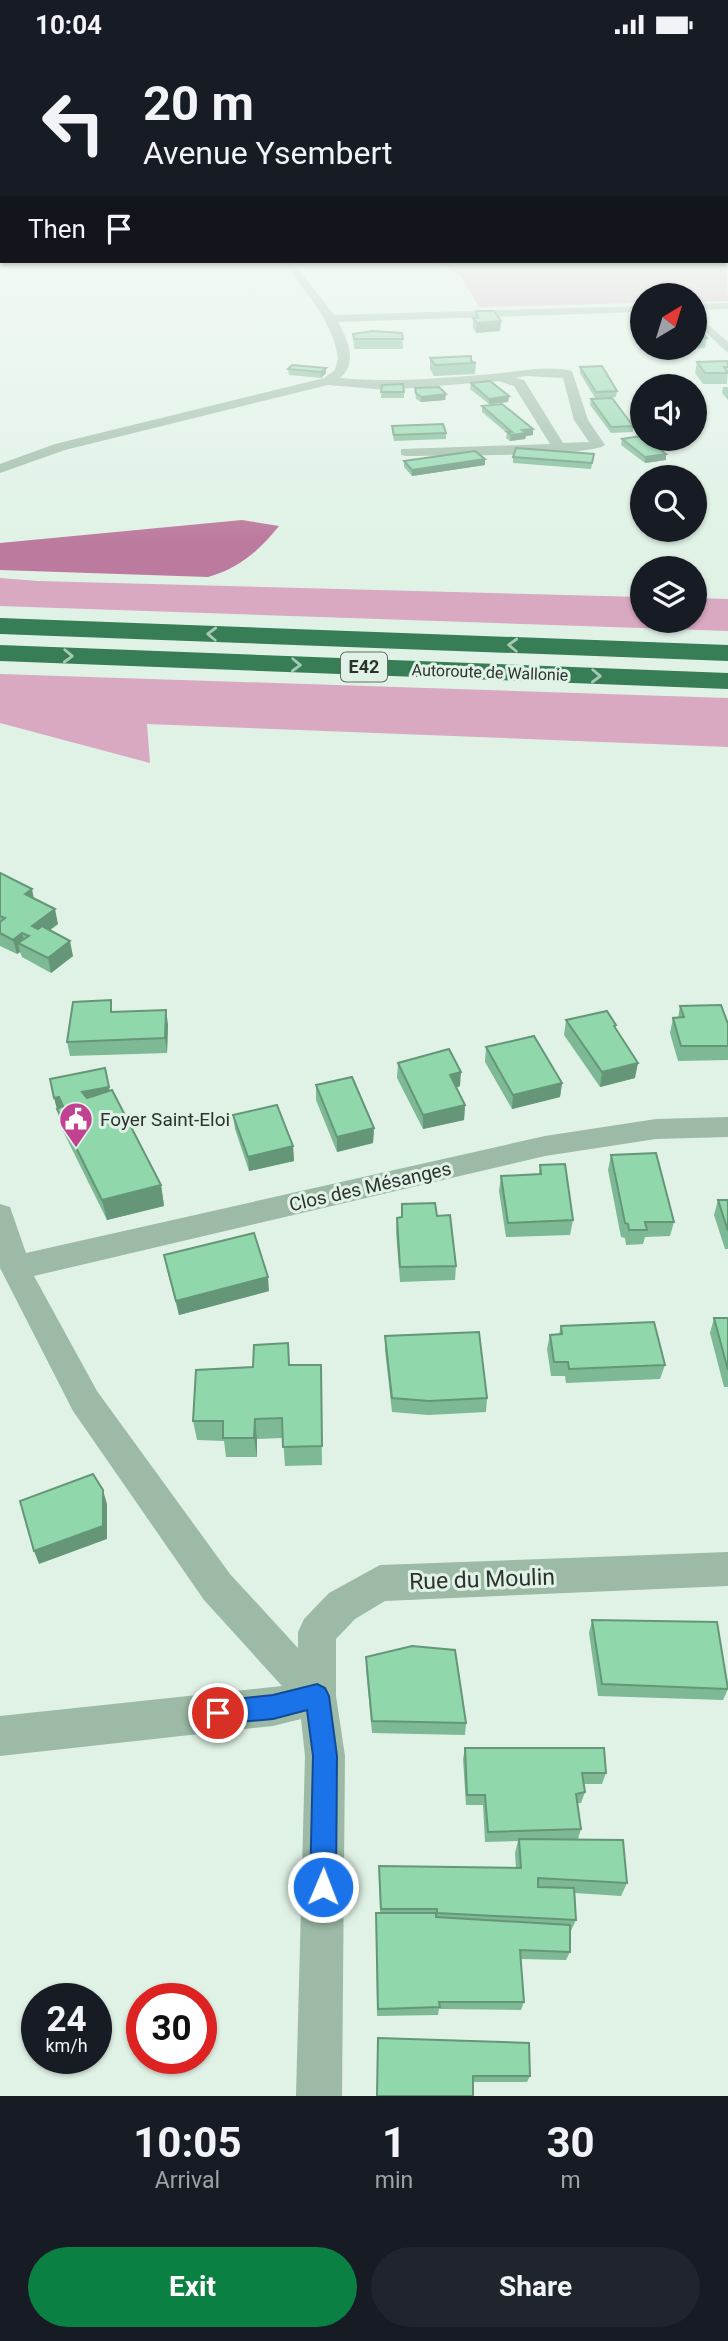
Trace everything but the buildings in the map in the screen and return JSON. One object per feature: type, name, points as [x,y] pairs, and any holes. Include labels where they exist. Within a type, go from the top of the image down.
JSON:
[{"type":"highway","name":"Autoroute de Wallonie","points":[[0,626],[728,653]]},
{"type":"highway","name":"Autoroute de Wallonie","points":[[0,653],[728,681]]},
{"type":"street","points":[[328,381],[342,370],[342,352]]},
{"type":"street","points":[[0,469],[60,447],[328,381],[387,386],[499,377],[526,372],[568,375],[581,420],[598,445],[406,452]]},
{"type":"street","points":[[499,377],[519,383],[559,448]]},
{"type":"street","name":"Clos des Mésanges","points":[[15,1268],[545,1146],[656,1129],[728,1127]]},
{"type":"street","points":[[0,1215],[15,1268],[85,1401],[218,1587],[317,1696],[325,1756],[319,2096]]},
{"type":"street","name":"Rue du Moulin","points":[[317,1696],[317,1632],[342,1606],[380,1583],[728,1569]]},
{"type":"street","points":[[0,1736],[273,1707],[317,1696]]},
{"type":"shaded area","points":[[242,520],[279,526],[248,557],[229,569],[208,577],[0,570],[0,543]]},
{"type":"shaded area","points":[[0,578],[630,597],[630,628],[0,606]]},
{"type":"shaded area","points":[[707,598],[728,599],[728,631],[707,630]]},
{"type":"shaded area","points":[[0,674],[728,698],[728,747],[147,724],[150,763],[0,723]]},
{"type":"place","name":"Foyer Saint-Eloi","points":[[76,1149]]},
{"type":"route","points":[[218,1713],[273,1707],[317,1696],[325,1756],[323,1887]]}]
